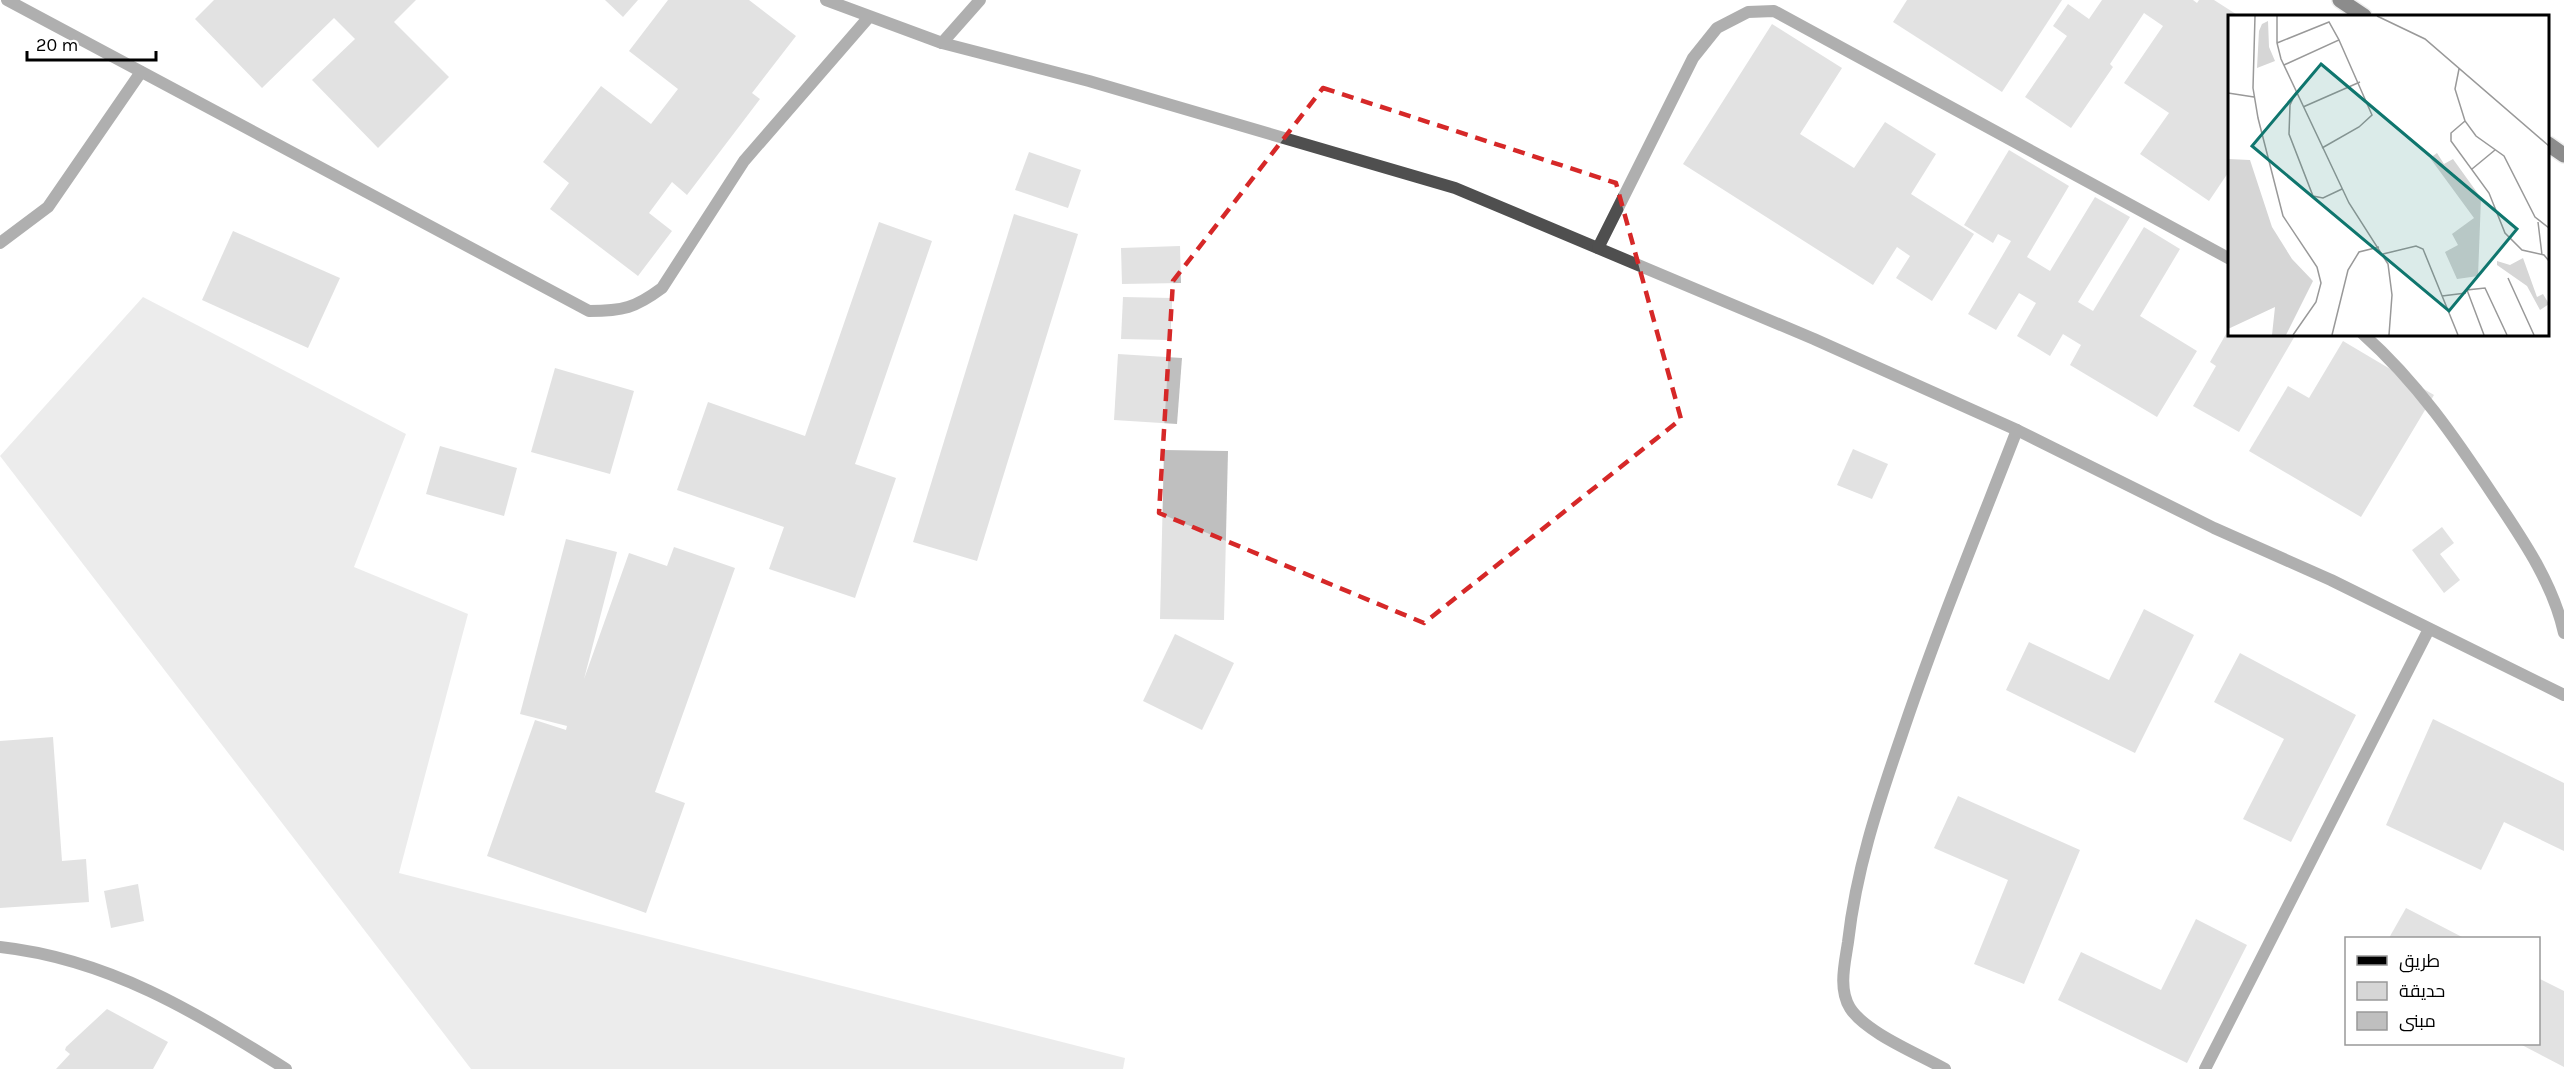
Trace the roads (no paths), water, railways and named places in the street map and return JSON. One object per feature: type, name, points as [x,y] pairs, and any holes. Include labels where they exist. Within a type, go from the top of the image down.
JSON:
[{"type":"main road","points":[[2340,0],[2362,15]]},
{"type":"main road","points":[[2549,145],[2564,155]]},
{"type":"street","points":[[7,0],[589,311],[620,311],[642,303],[662,288],[744,161],[869,17]]},
{"type":"street","points":[[826,0],[942,43],[1089,81],[1455,188],[1814,339],[2018,430],[2214,528],[2331,580],[2564,695]]},
{"type":"street","points":[[942,43],[980,0]]},
{"type":"street","points":[[1599,249],[1693,58],[1717,28],[1748,12],[1774,11],[2228,258]]},
{"type":"street","points":[[0,243],[48,207],[141,72]]},
{"type":"street","points":[[2365,336],[2394,362],[2447,425],[2537,562],[2564,633]]},
{"type":"street","points":[[1945,1069],[1872,1028],[1860,1018],[1851,1009],[1843,982],[1854,890],[1867,836],[1917,688],[2018,430]]},
{"type":"street","points":[[2205,1069],[2429,629]]},
{"type":"street","points":[[0,947],[70,959],[120,977],[200,1014],[286,1069]]}]
